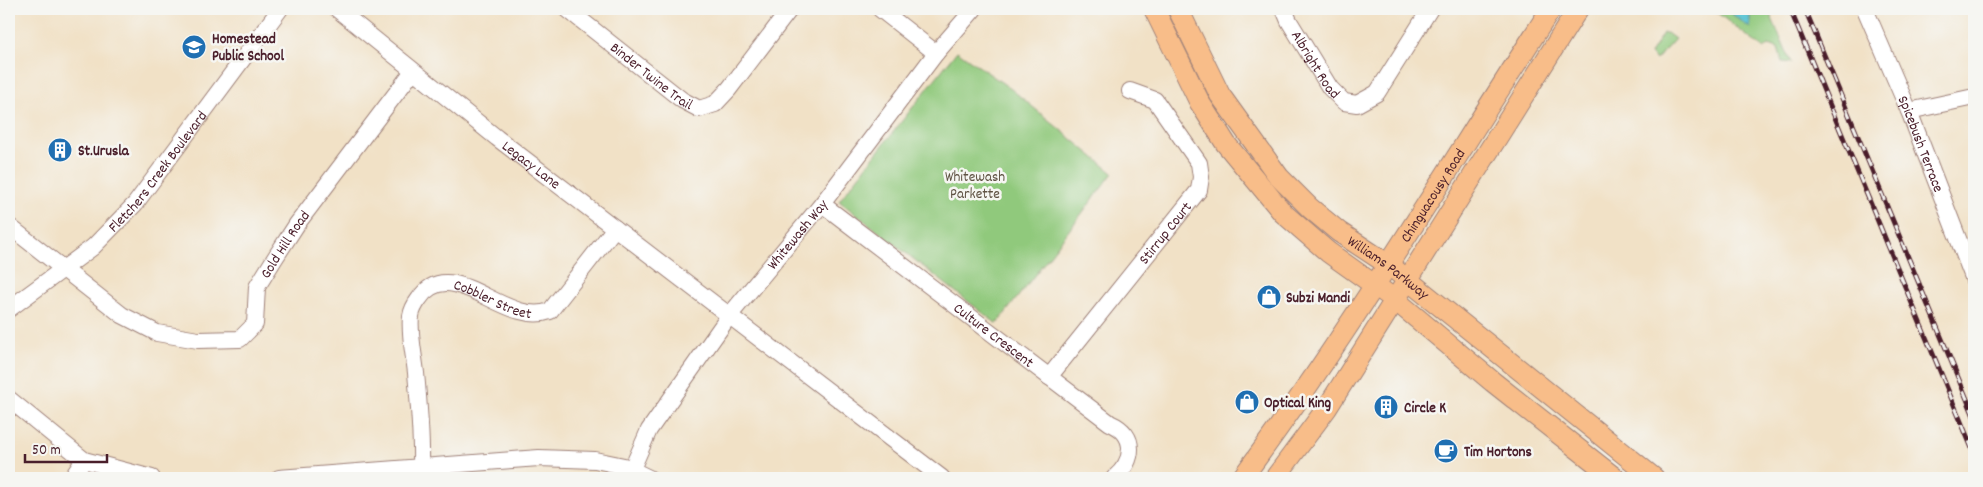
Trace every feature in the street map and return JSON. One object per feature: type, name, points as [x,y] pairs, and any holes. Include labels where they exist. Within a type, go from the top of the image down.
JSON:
[{"type":"main road","name":"Williams Parkway","points":[[1154,9],[1200,103],[1244,168],[1291,222],[1328,252],[1394,299],[1493,382],[1615,478]]},
{"type":"main road","name":"Williams Parkway","points":[[1178,9],[1220,95],[1279,177],[1310,208],[1339,232],[1407,279],[1654,478]]},
{"type":"main road","name":"Chinguacousy Road","points":[[1242,478],[1295,407],[1389,265],[1551,9]]},
{"type":"main road","name":"Chinguacousy Road","points":[[1275,478],[1326,408],[1578,9]]},
{"type":"street","name":"Fletchers Creek Boulevard","points":[[9,309],[93,247],[135,204],[280,9]]},
{"type":"street","name":"Legacy Lane","points":[[337,9],[497,138],[730,316]]},
{"type":"street","name":"Binder Twine Trail","points":[[568,9],[682,100],[699,109],[715,104],[729,89],[790,9]]},
{"type":"street","points":[[880,9],[936,53]]},
{"type":"street","name":"Whitewash Way","points":[[630,474],[649,430],[730,316],[822,204],[936,53],[974,9]]},
{"type":"street","name":"Albright Road","points":[[1284,9],[1289,21],[1330,88],[1344,102],[1357,104],[1377,93],[1430,9]]},
{"type":"street","name":"Spicebush Terrace","points":[[1865,9],[1908,111],[1974,280]]},
{"type":"street","name":"Gold Hill Road","points":[[9,226],[122,315],[157,332],[198,340],[240,339],[255,324],[257,287],[275,258],[297,224],[413,71]]},
{"type":"street","name":"Stirrup Court","points":[[1049,377],[1198,190],[1201,177],[1198,163],[1166,115],[1155,100],[1130,91]]},
{"type":"street","points":[[1908,111],[1974,97]]},
{"type":"street","name":"Culture Crescent","points":[[822,204],[1110,423],[1120,427],[1126,435],[1130,454],[1124,470],[1114,478]]},
{"type":"street","name":"Cobbler Street","points":[[421,468],[422,442],[411,314],[427,288],[437,282],[448,281],[461,285],[522,314],[538,315],[550,311],[615,228]]},
{"type":"street","points":[[730,316],[942,478]]},
{"type":"street","points":[[9,399],[84,460],[152,478]]},
{"type":"street","points":[[279,478],[539,458],[595,460],[624,466],[630,474],[649,478]]},
{"type":"street","points":[[72,478],[84,460]]},
{"type":"green space","points":[[1712,9],[1726,9],[1735,16],[1741,9],[1753,9],[1755,16],[1758,9],[1768,9],[1791,63],[1782,62],[1778,48],[1769,45],[1764,49]]},
{"type":"green space","points":[[1663,33],[1667,33],[1675,39],[1656,60],[1650,54]]},
{"type":"green space","name":"Whitewash Parkette","points":[[957,51],[1011,89],[1113,173],[997,324],[839,201]]},
{"type":"water","points":[[1726,9],[1750,9],[1750,28]]},
{"type":"railway","points":[[1790,9],[1974,453]]},
{"type":"railway","points":[[1805,9],[1974,416]]},
{"type":"place","name":"Homestead Public School","points":[[194,47]]},
{"type":"place","name":"St.Urusla","points":[[60,150]]},
{"type":"place","name":"Subzi Mandi","points":[[1269,297]]},
{"type":"place","name":"Optical King","points":[[1247,402]]},
{"type":"place","name":"Circle K","points":[[1386,407]]},
{"type":"place","name":"Tim Hortons","points":[[1446,451]]}]
